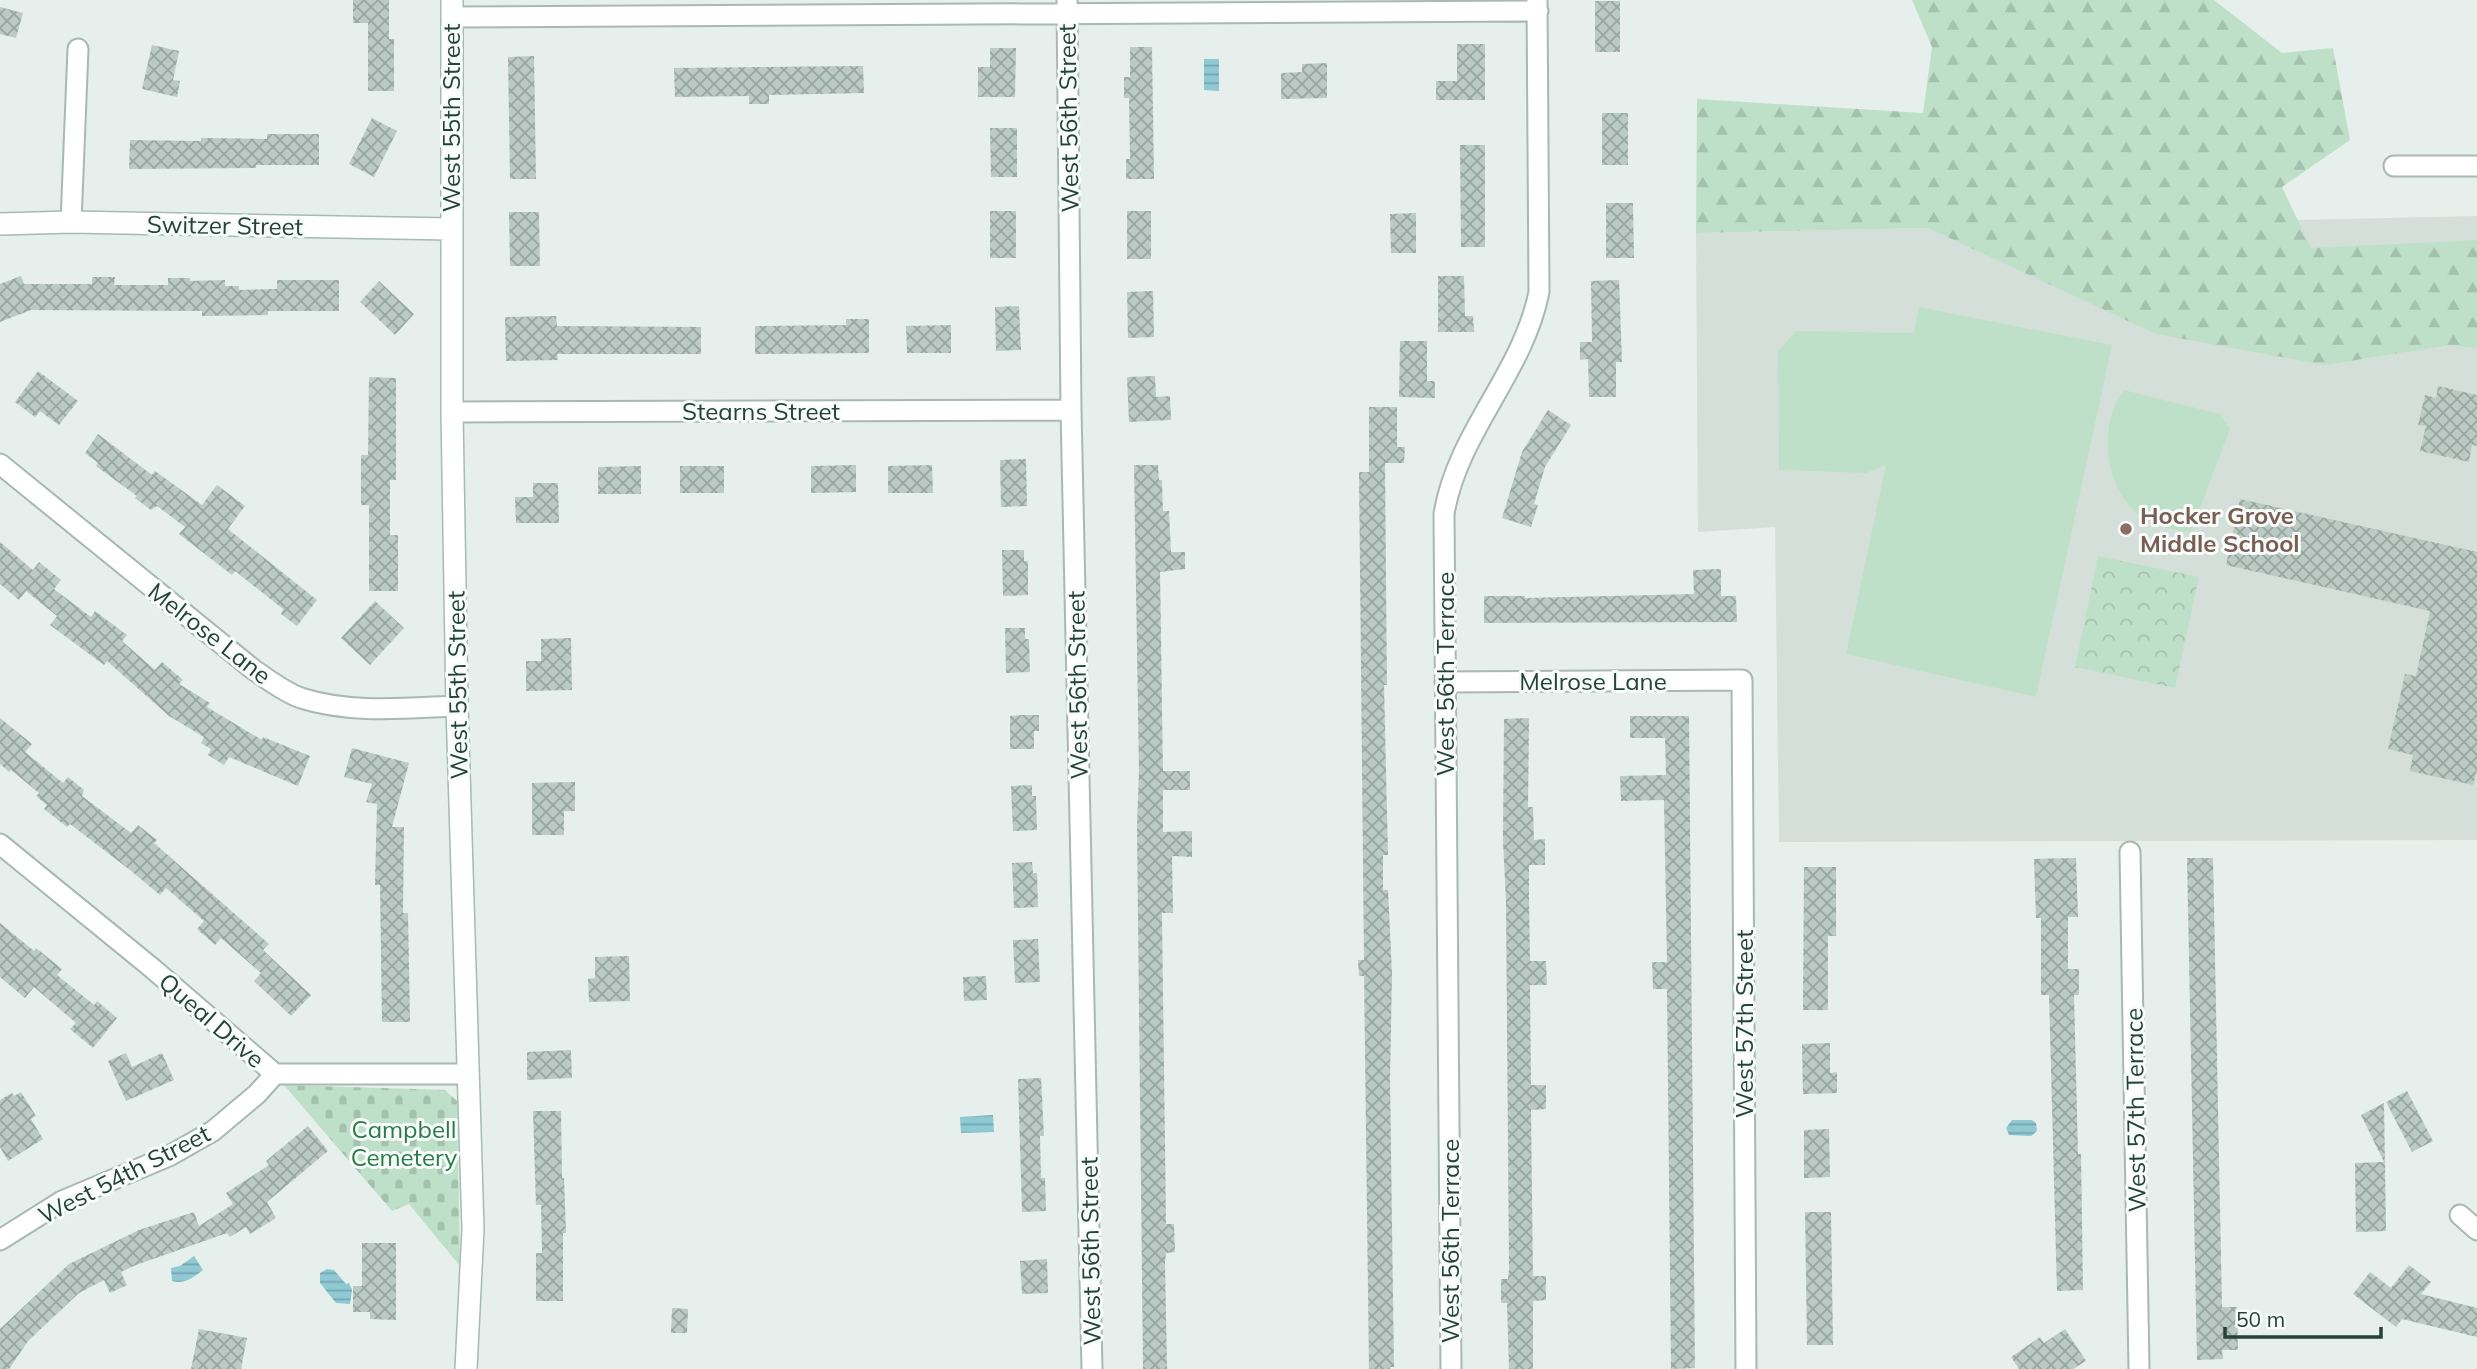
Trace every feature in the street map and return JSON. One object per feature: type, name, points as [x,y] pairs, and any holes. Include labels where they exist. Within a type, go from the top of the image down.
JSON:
[{"type":"street","points":[[452,9],[1537,5]]},
{"type":"street","name":"West 56th Terrace","points":[[1451,1369],[1444,514],[1454,472],[1534,318],[1539,292],[1537,5]]},
{"type":"street","name":"West 56th Street","points":[[1067,6],[1071,410],[1092,1369]]},
{"type":"street","name":"West 55th Street","points":[[452,9],[452,412],[457,706],[472,1229],[466,1369]]},
{"type":"street","points":[[71,222],[78,49]]},
{"type":"street","points":[[2394,166],[2477,166]]},
{"type":"street","name":"Switzer Street","points":[[0,224],[71,222],[450,229]]},
{"type":"street","name":"Stearns Street","points":[[452,412],[1071,410]]},
{"type":"street","name":"Melrose Lane","points":[[0,464],[254,670],[282,689],[300,698],[351,708],[457,706]]},
{"type":"street","name":"Melrose Lane","points":[[1445,682],[1742,680]]},
{"type":"street","name":"West 57th Street","points":[[1742,680],[1746,1369]]},
{"type":"street","name":"Queal Drive","points":[[0,844],[152,968],[275,1074],[468,1074]]},
{"type":"street","name":"West 57th Terrace","points":[[2130,852],[2139,1369]]},
{"type":"street","name":"West 54th Street","points":[[0,1239],[62,1201],[169,1156],[213,1131],[257,1094],[275,1074]]},
{"type":"street","points":[[2460,1215],[2477,1230]]},
{"type":"shaded area","name":"Hocker Grove Middle School","points":[[2477,216],[2477,840],[1779,842],[1775,527],[1698,532],[1696,233]]},
{"type":"green space","points":[[1912,0],[2214,0],[2282,53],[2333,48],[2350,140],[2282,187],[2311,248],[2477,240],[2477,348],[2449,345],[2325,365],[2156,334],[1928,228],[1696,233],[1697,99],[1923,113],[1932,47]]},
{"type":"green space","points":[[1919,307],[2112,345],[2036,697],[1846,654],[1886,465],[1866,473],[1779,470],[1778,351],[1796,331],[1914,333]]},
{"type":"green space","points":[[2124,390],[2220,414],[2230,429],[2191,532],[2149,521],[2136,512],[2117,487],[2109,456],[2109,425],[2116,402]]},
{"type":"green space","points":[[2098,556],[2199,577],[2175,688],[2075,667]]},
{"type":"green space","name":"Campbell Cemetery","points":[[284,1085],[445,1090],[457,1101],[460,1266],[409,1204],[392,1211]]},
{"type":"water","points":[[1204,59],[1219,59],[1219,91],[1204,90]]},
{"type":"water","points":[[993,1115],[994,1132],[961,1133],[960,1117]]},
{"type":"water","points":[[2012,1120],[2032,1120],[2036,1123],[2037,1131],[2031,1136],[2009,1135],[2006,1128]]},
{"type":"water","points":[[194,1256],[203,1270],[185,1281],[172,1281],[171,1268],[180,1266]]},
{"type":"water","points":[[327,1269],[334,1270],[346,1284],[349,1283],[352,1290],[350,1304],[336,1303],[320,1283],[320,1273]]},
{"type":"building","points":[[353,0],[389,0],[389,39],[394,39],[394,91],[368,91],[368,23],[353,23]]},
{"type":"building","points":[[1595,1],[1620,1],[1620,52],[1595,52]]},
{"type":"building","points":[[0,7],[23,13],[16,38],[0,34]]},
{"type":"building","points":[[1457,44],[1485,44],[1485,100],[1436,100],[1436,81],[1457,81]]},
{"type":"building","points":[[152,45],[179,51],[173,80],[180,81],[177,97],[142,89]]},
{"type":"building","points":[[1130,47],[1152,47],[1154,179],[1126,179],[1126,159],[1130,159],[1129,98],[1124,98],[1124,77],[1130,77]]},
{"type":"building","points":[[990,48],[1016,48],[1015,97],[978,97],[978,67],[990,67]]},
{"type":"building","points":[[534,56],[536,179],[510,179],[508,57]]},
{"type":"building","points":[[1327,63],[1327,98],[1281,99],[1281,73],[1302,72],[1302,64]]},
{"type":"building","points":[[863,66],[864,93],[769,95],[769,104],[749,104],[749,96],[675,97],[674,68]]},
{"type":"building","points":[[1602,113],[1628,113],[1628,165],[1602,165]]},
{"type":"building","points":[[372,118],[397,131],[374,177],[349,164]]},
{"type":"building","points":[[990,128],[1017,128],[1017,177],[991,177]]},
{"type":"building","points":[[267,134],[319,134],[319,165],[129,169],[130,140],[267,139]]},
{"type":"building","points":[[1460,145],[1485,145],[1485,247],[1461,247]]},
{"type":"building","points":[[1606,203],[1633,203],[1634,258],[1606,258]]},
{"type":"building","points":[[990,211],[1016,211],[1016,258],[990,258]]},
{"type":"building","points":[[1127,211],[1151,211],[1151,259],[1127,259]]},
{"type":"building","points":[[509,212],[539,212],[540,266],[510,266]]},
{"type":"building","points":[[1416,213],[1416,253],[1391,253],[1390,214]]},
{"type":"building","points":[[21,276],[24,284],[92,284],[92,277],[115,277],[114,285],[168,285],[168,278],[190,278],[190,281],[225,280],[225,286],[239,286],[239,290],[277,289],[277,280],[339,280],[339,311],[268,311],[268,315],[202,316],[202,311],[31,310],[0,322],[0,284]]},
{"type":"building","points":[[1438,276],[1464,276],[1465,316],[1473,316],[1474,332],[1438,332]]},
{"type":"building","points":[[1619,280],[1622,362],[1616,362],[1616,397],[1589,397],[1588,359],[1580,360],[1580,342],[1592,342],[1591,281]]},
{"type":"building","points":[[379,281],[414,314],[395,335],[360,302]]},
{"type":"building","points":[[1153,291],[1154,337],[1128,338],[1127,292]]},
{"type":"building","points":[[1019,306],[1021,350],[996,351],[995,307]]},
{"type":"building","points":[[556,316],[557,326],[701,327],[701,354],[557,354],[558,360],[506,361],[505,317]]},
{"type":"building","points":[[846,319],[869,319],[869,353],[755,354],[755,326],[846,325]]},
{"type":"building","points":[[951,325],[951,353],[907,353],[906,326]]},
{"type":"building","points":[[1400,341],[1427,341],[1427,381],[1435,381],[1435,398],[1399,397]]},
{"type":"building","points":[[38,371],[78,401],[59,425],[40,411],[35,417],[15,402]]},
{"type":"building","points":[[1155,376],[1156,397],[1170,396],[1171,420],[1129,422],[1127,377]]},
{"type":"building","points":[[369,377],[396,378],[396,480],[390,480],[390,535],[398,535],[398,591],[369,591],[369,505],[361,505],[361,455],[368,455]]},
{"type":"building","points":[[2438,386],[2477,395],[2477,446],[2472,445],[2469,462],[2420,451],[2426,426],[2418,425],[2425,395],[2436,398]]},
{"type":"building","points":[[1369,407],[1397,407],[1397,447],[1405,447],[1404,463],[1385,463],[1387,685],[1384,685],[1388,855],[1383,855],[1383,890],[1388,890],[1392,974],[1390,1079],[1394,1367],[1390,1369],[1369,1369],[1364,976],[1359,976],[1358,960],[1364,960],[1359,472],[1369,472]]},
{"type":"building","points":[[1548,410],[1571,425],[1545,467],[1534,504],[1538,505],[1531,527],[1502,518],[1522,452]]},
{"type":"building","points":[[98,434],[152,475],[155,471],[202,505],[217,485],[245,506],[228,529],[317,600],[297,626],[281,614],[283,609],[235,571],[232,575],[179,534],[185,527],[157,506],[151,510],[135,498],[137,496],[96,466],[98,463],[85,453]]},
{"type":"building","points":[[1026,459],[1027,506],[1001,507],[1000,460]]},
{"type":"building","points":[[856,465],[856,492],[811,493],[811,466]]},
{"type":"building","points":[[932,465],[933,493],[888,493],[888,466]]},
{"type":"building","points":[[1134,465],[1158,465],[1159,480],[1162,480],[1163,511],[1169,511],[1171,552],[1185,552],[1185,569],[1160,572],[1163,771],[1190,771],[1190,790],[1163,790],[1163,832],[1192,831],[1192,857],[1172,856],[1173,913],[1162,913],[1166,1224],[1174,1224],[1175,1252],[1166,1253],[1165,1262],[1167,1369],[1143,1369]]},
{"type":"building","points":[[641,466],[641,494],[598,494],[598,467]]},
{"type":"building","points":[[680,466],[724,466],[724,493],[680,493]]},
{"type":"building","points":[[533,483],[558,483],[559,523],[516,523],[515,497],[533,497]]},
{"type":"building","name":"Hocker Grove Middle School","points":[[2240,499],[2477,552],[2477,770],[2473,785],[2410,771],[2413,755],[2388,749],[2405,674],[2416,676],[2430,611],[2226,565]]},
{"type":"building","points":[[0,542],[33,570],[39,562],[61,580],[54,589],[91,617],[95,611],[127,635],[122,641],[155,670],[162,662],[183,680],[179,684],[210,703],[207,707],[262,740],[263,737],[310,756],[298,786],[229,757],[224,765],[208,755],[211,749],[201,743],[204,737],[169,716],[107,661],[104,665],[50,625],[57,616],[26,591],[19,600],[0,584]]},
{"type":"building","points":[[1002,550],[1024,550],[1024,561],[1028,561],[1028,595],[1003,596]]},
{"type":"building","points":[[1721,569],[1721,596],[1736,596],[1737,622],[1484,623],[1484,596],[1525,598],[1694,594],[1693,570]]},
{"type":"building","points":[[375,601],[404,628],[370,665],[341,638]]},
{"type":"building","points":[[1005,628],[1025,628],[1025,639],[1029,639],[1030,672],[1006,673]]},
{"type":"building","points":[[571,638],[572,690],[526,691],[526,661],[541,661],[541,639]]},
{"type":"building","points":[[1039,715],[1039,731],[1034,731],[1034,749],[1010,749],[1010,716]]},
{"type":"building","points":[[1630,716],[1689,716],[1695,1368],[1671,1369],[1667,989],[1653,989],[1652,962],[1667,962],[1664,800],[1621,801],[1620,776],[1666,775],[1665,738],[1630,738]]},
{"type":"building","points":[[0,718],[32,744],[25,752],[63,783],[68,777],[84,790],[82,796],[131,833],[138,825],[157,840],[154,843],[269,944],[263,950],[311,995],[291,1016],[254,981],[261,973],[221,938],[215,945],[197,929],[204,921],[166,888],[160,895],[70,824],[67,827],[44,809],[47,805],[36,796],[39,793],[0,764]]},
{"type":"building","points":[[1529,718],[1528,807],[1533,807],[1534,840],[1545,839],[1545,865],[1529,865],[1529,902],[1530,961],[1546,961],[1547,985],[1530,985],[1531,1085],[1546,1085],[1546,1109],[1531,1110],[1533,1276],[1546,1276],[1546,1300],[1533,1301],[1533,1369],[1509,1369],[1507,1303],[1501,1303],[1501,1279],[1508,1279],[1509,1269],[1504,719]]},
{"type":"building","points":[[352,748],[409,763],[392,827],[404,827],[403,913],[408,913],[410,1022],[382,1022],[380,885],[375,885],[377,804],[366,802],[372,784],[344,777]]},
{"type":"building","points":[[575,782],[575,811],[564,811],[564,835],[532,835],[532,783]]},
{"type":"building","points":[[1032,785],[1032,796],[1036,796],[1037,830],[1013,831],[1011,786]]},
{"type":"building","points":[[2076,858],[2078,917],[2068,917],[2068,969],[2079,969],[2079,995],[2074,995],[2078,1154],[2081,1154],[2083,1290],[2057,1291],[2049,995],[2041,995],[2041,918],[2036,918],[2034,859]]},
{"type":"building","points":[[2187,858],[2213,858],[2222,1307],[2237,1307],[2238,1350],[2222,1350],[2223,1359],[2197,1360]]},
{"type":"building","points":[[1032,862],[1033,873],[1037,873],[1038,907],[1014,908],[1012,863]]},
{"type":"building","points":[[1804,867],[1836,867],[1836,936],[1828,936],[1828,1010],[1803,1010]]},
{"type":"building","points":[[0,923],[34,951],[36,948],[62,969],[57,975],[94,1005],[97,1001],[117,1018],[93,1048],[70,1029],[76,1023],[34,987],[25,998],[0,977]]},
{"type":"building","points":[[1038,939],[1040,982],[1015,983],[1013,940]]},
{"type":"building","points":[[629,956],[630,1001],[589,1002],[588,979],[595,978],[595,957]]},
{"type":"building","points":[[986,976],[987,1000],[964,1001],[963,977]]},
{"type":"building","points":[[1830,1043],[1830,1073],[1837,1072],[1837,1093],[1803,1094],[1802,1044]]},
{"type":"building","points":[[571,1050],[572,1078],[527,1080],[527,1052]]},
{"type":"building","points":[[126,1053],[132,1067],[162,1053],[174,1080],[126,1101],[108,1061]]},
{"type":"building","points":[[1041,1078],[1044,1136],[1040,1136],[1041,1178],[1045,1178],[1046,1211],[1022,1212],[1018,1079]]},
{"type":"building","points":[[2407,1091],[2433,1141],[2412,1152],[2386,1102]]},
{"type":"building","points":[[21,1092],[36,1116],[31,1119],[43,1139],[8,1161],[0,1147],[0,1100],[12,1093],[14,1096]]},
{"type":"building","points":[[2384,1103],[2386,1231],[2356,1232],[2355,1163],[2384,1162],[2361,1115]]},
{"type":"building","points":[[533,1111],[561,1111],[566,1233],[563,1233],[563,1301],[536,1301],[536,1253],[542,1253],[541,1205],[536,1205]]},
{"type":"building","points":[[308,1126],[328,1151],[267,1202],[276,1218],[250,1234],[246,1227],[230,1237],[227,1233],[136,1265],[121,1272],[127,1285],[110,1293],[104,1280],[79,1293],[28,1341],[9,1369],[0,1369],[0,1329],[69,1264],[139,1230],[194,1212],[199,1226],[233,1204],[226,1193],[269,1165],[266,1161]]},
{"type":"building","points":[[1829,1129],[1830,1177],[1804,1178],[1804,1130]]},
{"type":"building","points":[[1805,1212],[1831,1212],[1833,1345],[1807,1345]]},
{"type":"building","points":[[362,1243],[396,1243],[396,1320],[370,1319],[370,1312],[353,1312],[353,1286],[362,1286]]},
{"type":"building","points":[[1047,1259],[1048,1293],[1022,1294],[1020,1261]]},
{"type":"building","points":[[2409,1265],[2431,1282],[2421,1294],[2477,1308],[2477,1337],[2402,1319],[2396,1327],[2353,1294],[2370,1272],[2391,1288]]},
{"type":"building","points":[[672,1308],[688,1309],[687,1333],[671,1333]]},
{"type":"building","points":[[199,1329],[247,1338],[241,1369],[191,1369]]},
{"type":"building","points":[[2065,1329],[2086,1361],[2073,1369],[2019,1369],[2011,1357],[2040,1337],[2044,1343]]},
{"type":"place","name":"Hocker Grove Middle School","points":[[2126,529]]}]
